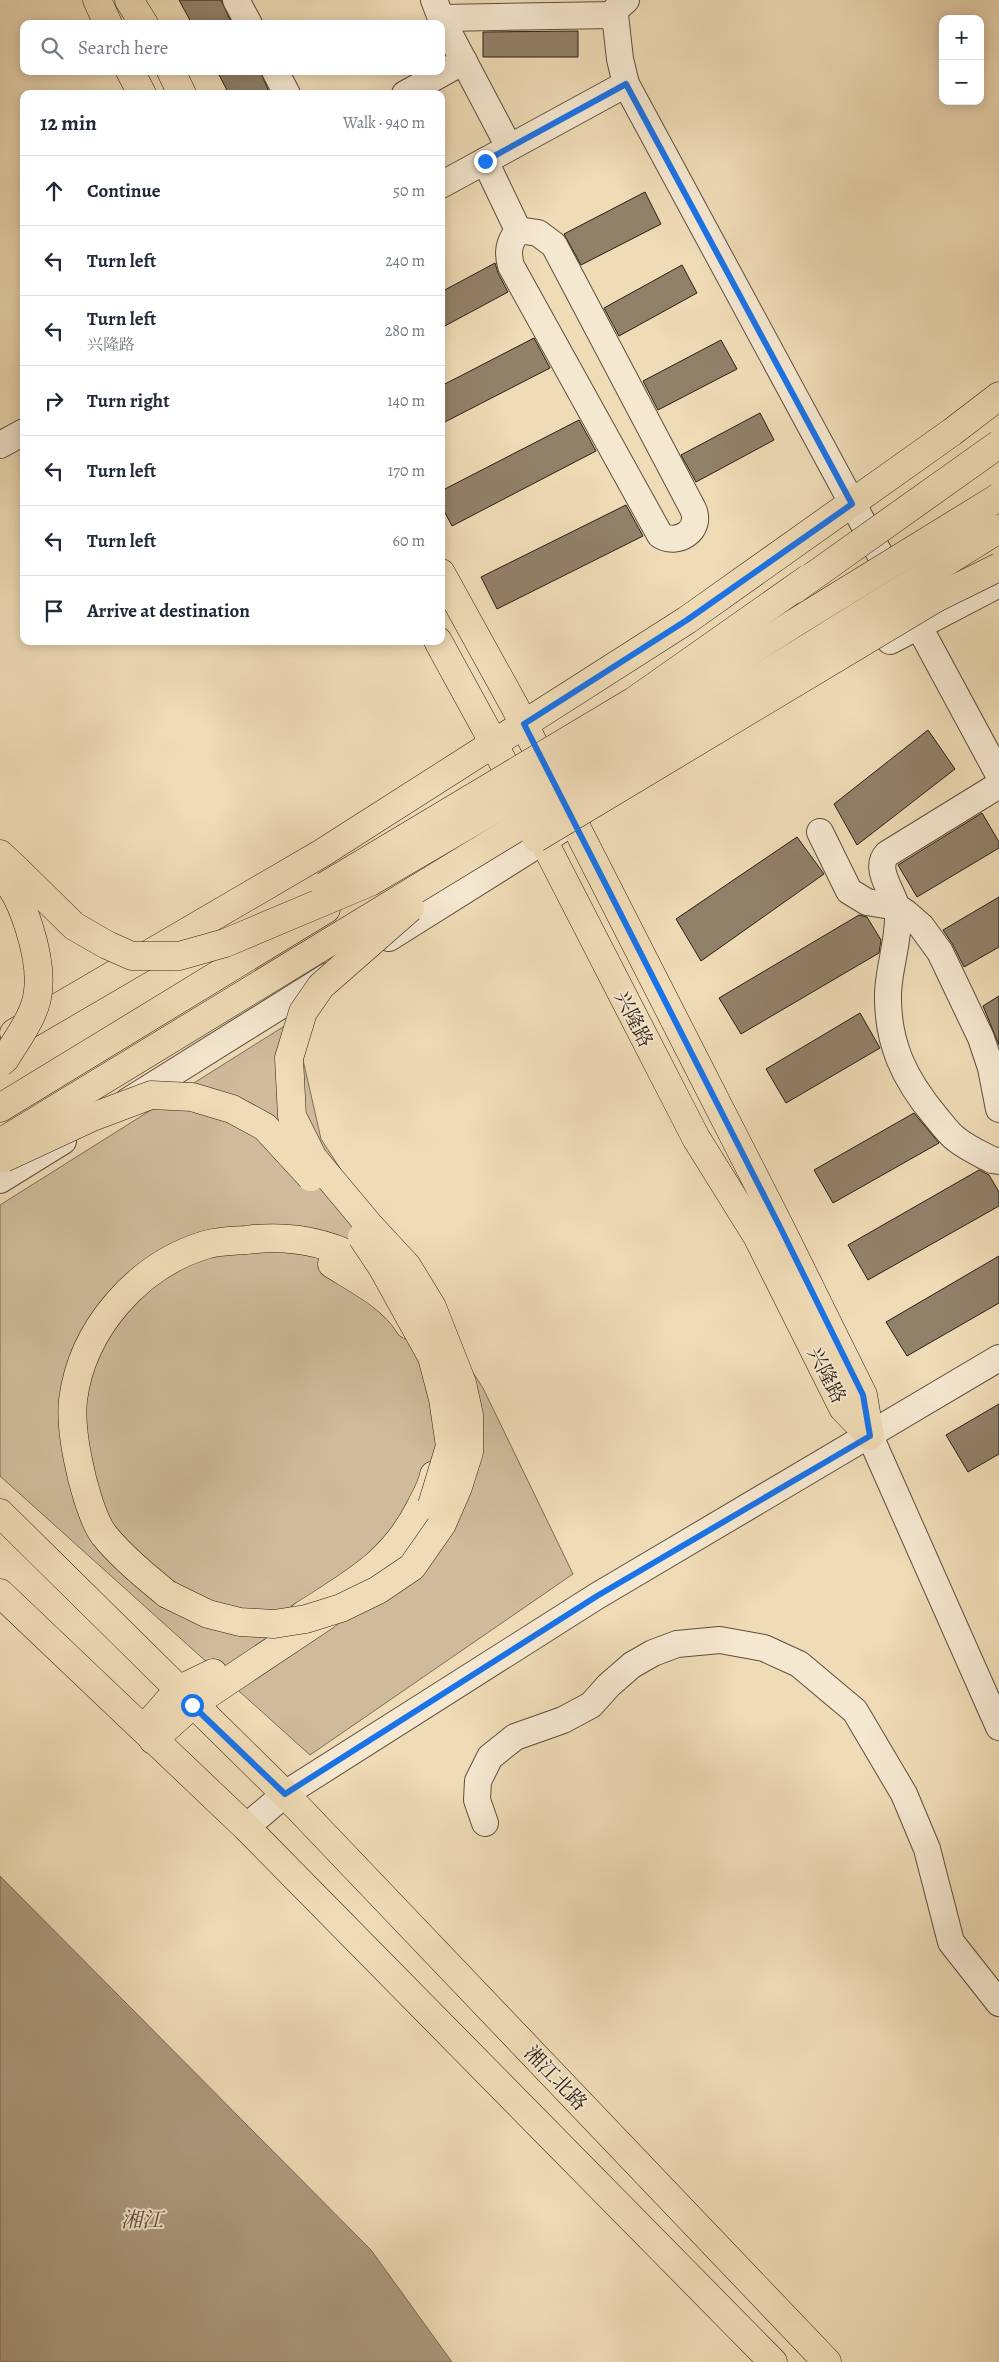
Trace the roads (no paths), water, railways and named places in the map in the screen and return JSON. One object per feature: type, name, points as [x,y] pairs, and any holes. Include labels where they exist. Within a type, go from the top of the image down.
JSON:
[{"type":"main road","points":[[96,0],[106,20]]},
{"type":"main road","points":[[129,0],[142,20]]},
{"type":"main road","points":[[132,75],[140,90]]},
{"type":"main road","points":[[173,75],[180,90]]},
{"type":"main road","points":[[0,1042],[322,853],[687,620],[852,504],[999,396]]},
{"type":"main road","points":[[256,930],[303,899],[634,701],[999,444]]},
{"type":"main road","points":[[0,1143],[474,853],[796,622],[999,497]]},
{"type":"main road","points":[[621,749],[999,529]]},
{"type":"main road","points":[[0,1108],[370,882],[621,749],[999,567]]},
{"type":"main road","points":[[621,749],[809,578]]},
{"type":"main road","name":"兴隆路","points":[[445,580],[524,724],[575,822],[780,1227],[863,1395],[870,1436]]},
{"type":"main road","points":[[387,927],[941,595]]},
{"type":"main road","name":"兴隆路","points":[[440,645],[493,743],[696,1138],[757,1236],[843,1408],[870,1436]]},
{"type":"main road","points":[[148,1735],[185,1698],[377,1574],[418,1544],[436,1518],[454,1471],[460,1446],[455,1396],[446,1362],[413,1305],[390,1277],[346,1251],[308,1240],[268,1237],[206,1245],[156,1267],[135,1284],[118,1302],[99,1329],[83,1360],[73,1401],[74,1440],[82,1481],[103,1533],[134,1566],[167,1594],[208,1614],[240,1622],[274,1624],[306,1619],[341,1608],[378,1590],[412,1567],[442,1524],[458,1487],[469,1452],[469,1415],[462,1383],[432,1307],[407,1266],[369,1225],[313,1158],[292,1116],[289,1058],[303,1012],[321,986],[474,853]]},
{"type":"main road","points":[[0,854],[74,926],[107,945],[132,956],[179,956],[225,943],[370,882]]},
{"type":"main road","points":[[0,874],[27,916],[35,952],[38,991],[29,1018],[5,1059],[0,1063]]},
{"type":"main road","points":[[0,1160],[90,1118],[151,1095],[192,1097],[232,1109],[265,1128],[288,1150],[369,1246],[432,1357],[443,1399],[450,1446],[436,1496],[422,1526],[400,1554],[373,1576],[352,1588],[326,1598],[278,1608],[229,1606],[177,1586],[125,1542],[105,1513],[87,1458],[83,1436],[87,1389],[97,1352],[118,1318],[146,1291],[184,1267],[219,1252],[267,1248],[307,1254],[330,1262],[378,1293],[405,1318],[426,1352],[434,1390],[438,1445],[433,1482],[415,1519],[393,1550],[377,1574]]},
{"type":"main road","name":"湘江北路","points":[[0,1513],[185,1698],[285,1794],[827,2362]]},
{"type":"main road","points":[[0,1593],[246,1827],[773,2362]]},
{"type":"street","points":[[236,0],[247,20]]},
{"type":"street","points":[[437,9],[620,8],[620,59],[626,84],[999,775]]},
{"type":"street","points":[[445,24],[509,147]]},
{"type":"street","points":[[445,72],[464,61]]},
{"type":"street","points":[[277,75],[285,90]]},
{"type":"street","points":[[412,90],[439,75]]},
{"type":"street","points":[[445,183],[626,84]]},
{"type":"street","points":[[485,161],[518,230]]},
{"type":"street","points":[[518,230],[538,232],[554,245],[697,517],[696,526],[688,534],[675,538],[665,538],[660,535],[511,266],[508,253],[510,242],[518,230]]},
{"type":"street","points":[[0,445],[20,434]]},
{"type":"street","points":[[0,1180],[543,841],[919,624],[999,584]]},
{"type":"street","points":[[999,785],[883,858],[885,878],[897,907],[898,915],[888,993],[896,1054],[906,1077],[955,1139],[992,1160],[999,1161]]},
{"type":"street","points":[[820,832],[849,891],[866,902],[897,907],[921,926],[943,960],[981,1038],[999,1109]]},
{"type":"street","points":[[246,1827],[285,1794],[597,1596],[999,1358]]},
{"type":"street","points":[[870,1436],[999,1727]]},
{"type":"street","points":[[486,1823],[477,1800],[478,1781],[490,1757],[515,1737],[563,1720],[591,1705],[609,1685],[632,1665],[654,1653],[677,1644],[720,1640],[764,1648],[799,1664],[855,1711],[904,1794],[927,1849],[951,1942],[999,2003]]},
{"type":"water","name":"湘江","points":[[0,1876],[371,2250],[452,2362],[0,2362]]}]
